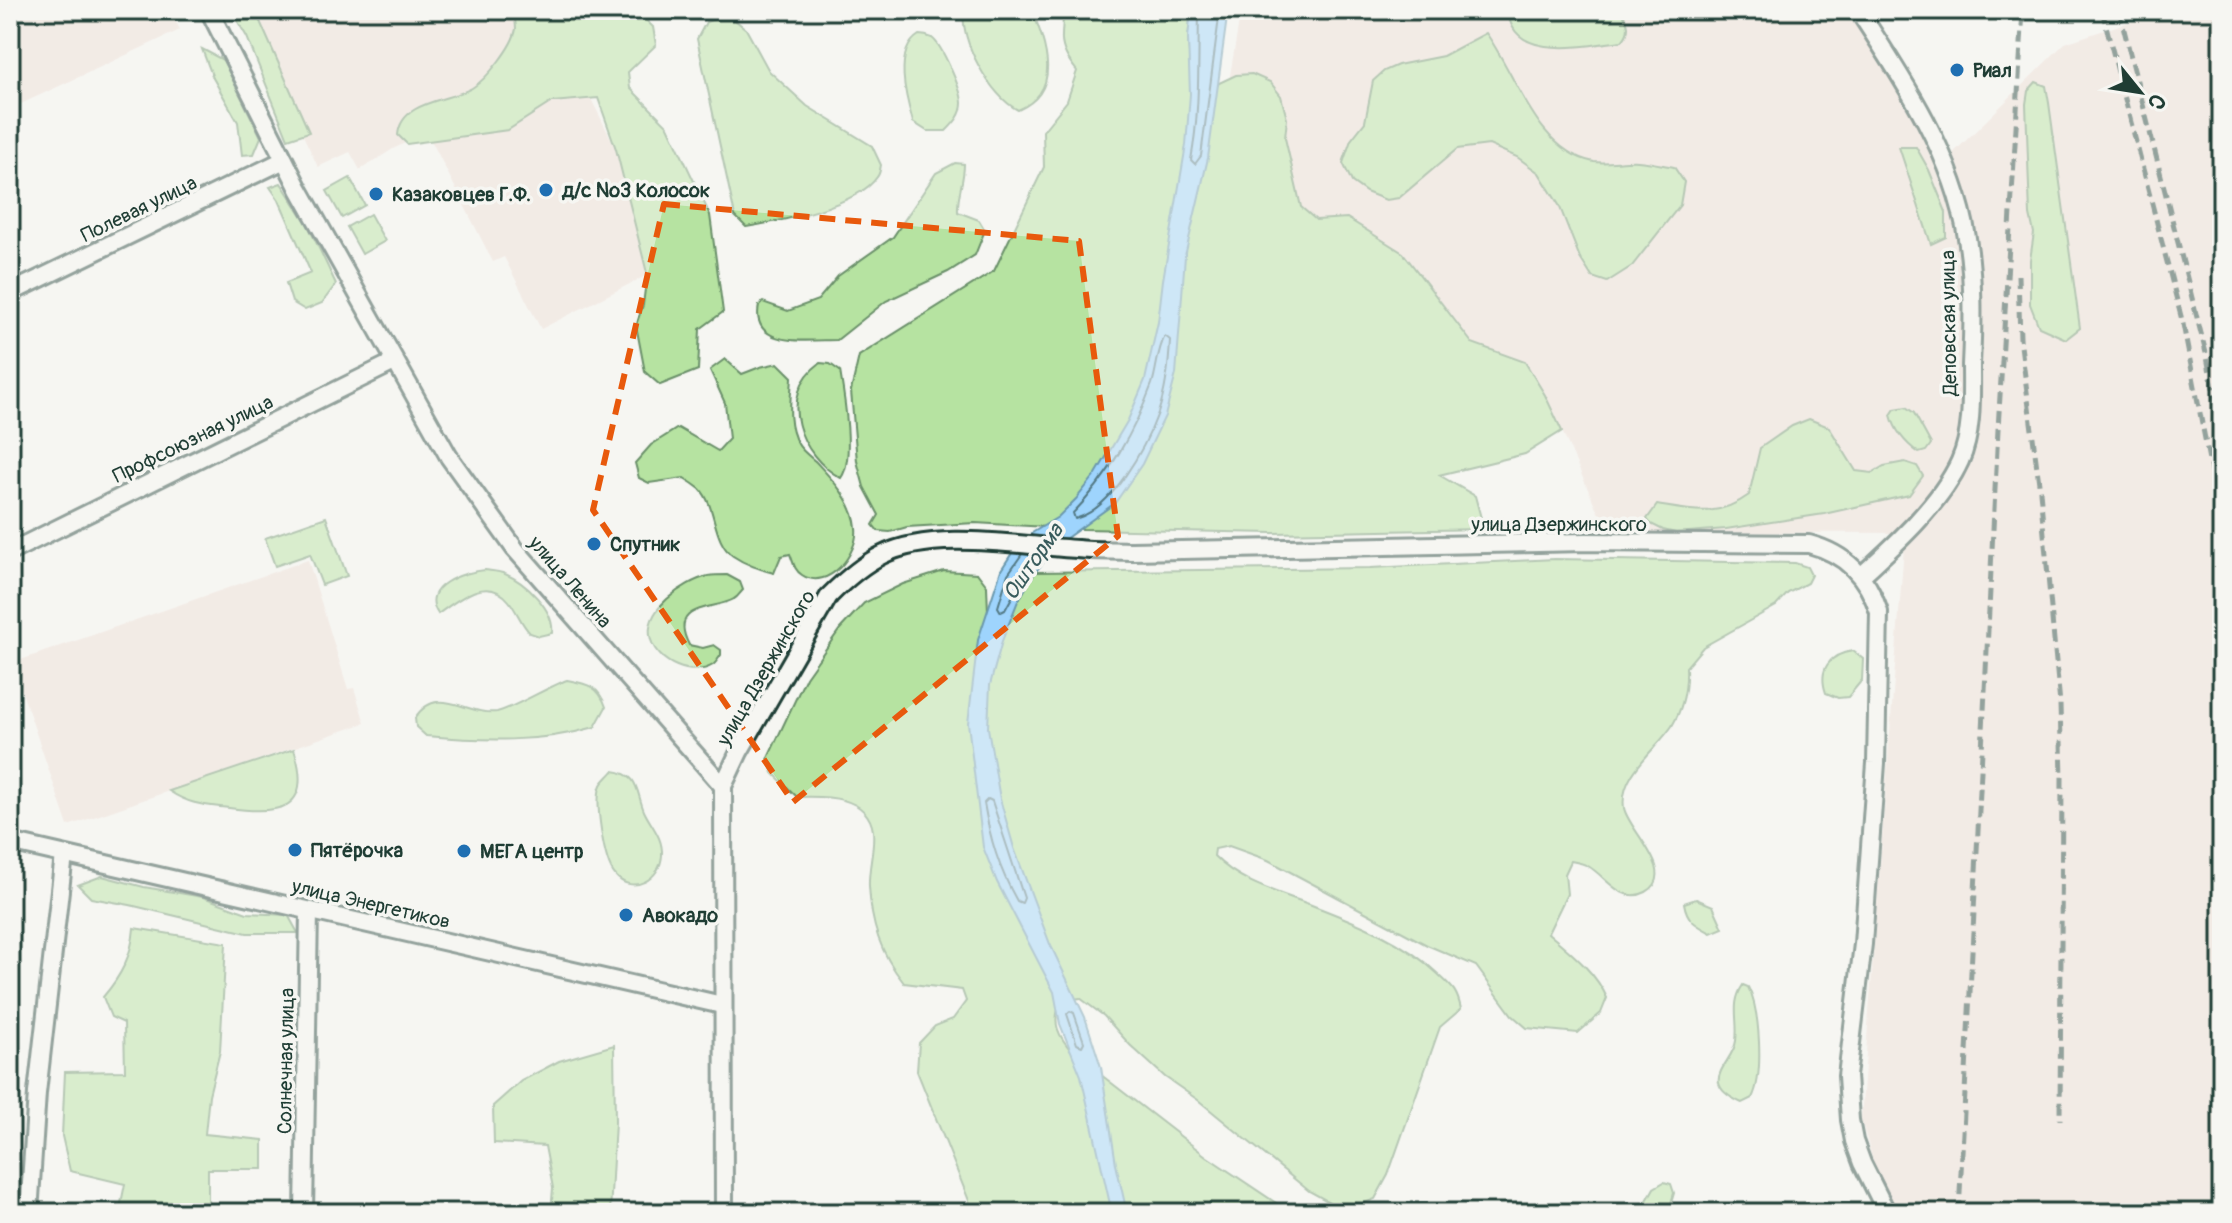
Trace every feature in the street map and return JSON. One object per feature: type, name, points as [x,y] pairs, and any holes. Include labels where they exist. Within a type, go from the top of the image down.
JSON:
[{"type":"street","name":"улица Ленина","points":[[209,10],[284,160],[449,457],[515,549],[723,786]]},
{"type":"street","name":"Деповская улица","points":[[1858,10],[1905,81],[1944,162],[1962,211],[1967,237],[1973,317],[1968,439],[1959,462],[1936,499],[1862,575]]},
{"type":"street","name":"Полевая улица","points":[[10,293],[284,160]]},
{"type":"street","name":"Профсоюзная улица","points":[[10,552],[394,362]]},
{"type":"street","name":"улица Дзержинского","points":[[723,786],[739,752],[829,596],[846,579],[885,553],[921,545],[973,540],[1078,550],[1148,551],[1586,542],[1809,544],[1826,548],[1845,559],[1862,575],[1879,612],[1881,639],[1869,861],[1847,1076],[1854,1141],[1887,1213]]},
{"type":"street","points":[[723,786],[724,1213]]},
{"type":"street","name":"улица Энергетиков","points":[[10,842],[722,1005]]},
{"type":"street","points":[[29,1213],[37,1093],[64,855]]},
{"type":"street","name":"Солнечная улица","points":[[304,1213],[309,911]]},
{"type":"highlighted area","points":[[664,204],[1079,241],[1118,536],[793,802],[593,510]]},
{"type":"shaded area","points":[[10,10],[171,10],[180,30],[10,109]]},
{"type":"shaded area","points":[[244,10],[538,10],[577,71],[673,262],[541,329],[504,257],[493,262],[425,133],[360,170],[350,152],[318,167]]},
{"type":"shaded area","points":[[1241,10],[1858,10],[1944,162],[2065,43],[2165,10],[2214,10],[2222,22],[2222,1213],[1900,1213],[1878,1179],[1861,1119],[1905,533],[1607,532],[1562,431],[1294,266],[1220,135]]},
{"type":"shaded area","points":[[308,560],[348,689],[354,688],[365,723],[68,826],[12,663]]},
{"type":"green space","points":[[231,10],[255,10],[309,132],[288,139],[247,37]]},
{"type":"green space","points":[[514,10],[635,10],[653,27],[656,45],[628,72],[630,88],[668,126],[710,215],[723,312],[700,329],[698,370],[660,385],[645,372],[636,325],[643,305],[647,273],[616,149],[598,98],[552,102],[508,130],[407,144],[398,135],[401,123],[417,108],[472,88],[485,77],[505,53],[514,36]]},
{"type":"green space","points":[[964,10],[1032,10],[1046,52],[1047,66],[1041,91],[1032,102],[1018,110],[988,81],[972,51]]},
{"type":"green space","points":[[1062,10],[1191,10],[1188,38],[1192,103],[1210,98],[1219,83],[1236,75],[1252,74],[1270,82],[1281,96],[1287,119],[1285,138],[1301,207],[1316,220],[1347,218],[1403,253],[1472,343],[1525,362],[1562,431],[1525,454],[1439,475],[1475,496],[1484,529],[1273,533],[975,523],[907,527],[890,532],[878,531],[873,525],[879,515],[864,487],[857,461],[851,391],[859,356],[994,271],[1044,167],[1043,131],[1067,101],[1077,71],[1063,46]]},
{"type":"green space","points":[[1508,10],[1619,10],[1627,21],[1628,29],[1622,41],[1553,47],[1522,38],[1512,27]]},
{"type":"green space","points":[[723,16],[731,17],[746,29],[769,71],[807,106],[872,146],[881,165],[878,176],[868,187],[836,204],[777,221],[746,227],[735,216],[697,39],[706,22]]},
{"type":"green space","points":[[1486,33],[1530,109],[1557,143],[1574,155],[1594,162],[1638,161],[1674,167],[1684,182],[1680,205],[1632,266],[1607,282],[1592,277],[1580,258],[1559,205],[1539,173],[1517,157],[1489,145],[1457,149],[1399,198],[1386,200],[1352,182],[1343,163],[1351,140],[1365,122],[1373,81],[1384,71],[1398,65],[1443,56]]},
{"type":"green space","points":[[919,35],[930,37],[941,49],[961,97],[959,115],[946,131],[927,131],[913,122],[910,112],[904,63],[911,42]]},
{"type":"green space","points":[[202,49],[223,60],[261,137],[254,154],[242,155],[238,122],[213,78]]},
{"type":"green space","points":[[2036,82],[2046,86],[2080,328],[2066,339],[2039,327],[2030,304],[2030,260],[2034,233],[2030,215],[2026,104],[2028,91]]},
{"type":"green space","points":[[1899,147],[1916,147],[1946,212],[1946,237],[1931,244]]},
{"type":"green space","points":[[955,163],[964,164],[958,212],[979,220],[985,230],[975,255],[948,272],[886,301],[837,340],[797,341],[772,335],[763,329],[759,305],[763,302],[788,311],[818,300],[838,276],[893,237],[936,173]]},
{"type":"green space","points":[[350,178],[365,205],[342,218],[327,191]]},
{"type":"green space","points":[[281,183],[307,223],[336,284],[322,303],[305,310],[292,302],[286,283],[311,273],[279,200],[270,187]]},
{"type":"green space","points":[[370,214],[385,241],[362,254],[347,227]]},
{"type":"green space","points":[[725,359],[742,374],[778,363],[792,377],[790,411],[794,436],[841,492],[851,509],[856,528],[856,538],[847,558],[831,574],[812,579],[802,575],[795,568],[790,554],[781,556],[774,573],[743,562],[726,550],[721,542],[709,505],[700,489],[684,478],[649,483],[639,478],[635,463],[651,445],[678,428],[718,451],[729,439],[725,403],[710,370]]},
{"type":"green space","points":[[820,363],[830,364],[840,371],[848,442],[841,478],[814,456],[799,425],[796,408],[799,392],[807,376]]},
{"type":"green space","points":[[1906,407],[1914,413],[1931,444],[1926,451],[1919,453],[1914,449],[1895,426],[1891,415],[1895,409]]},
{"type":"green space","points":[[1809,419],[1829,427],[1856,471],[1872,473],[1884,466],[1905,462],[1917,466],[1923,476],[1909,495],[1824,514],[1676,533],[1663,530],[1647,519],[1657,505],[1705,511],[1738,502],[1749,495],[1760,448],[1792,426]]},
{"type":"green space","points":[[326,517],[347,576],[322,585],[310,554],[275,566],[265,538]]},
{"type":"green space","points":[[1555,559],[1795,563],[1807,567],[1811,575],[1807,583],[1788,593],[1776,606],[1703,647],[1686,667],[1684,697],[1676,719],[1633,774],[1624,796],[1627,817],[1655,863],[1655,884],[1646,892],[1629,895],[1614,888],[1588,866],[1571,861],[1565,874],[1567,894],[1548,933],[1581,962],[1602,988],[1607,998],[1601,1013],[1578,1033],[1527,1028],[1512,1015],[1476,966],[1427,945],[1268,860],[1229,846],[1215,849],[1214,856],[1248,880],[1347,919],[1395,942],[1425,962],[1458,997],[1461,1009],[1440,1027],[1388,1175],[1375,1199],[1354,1207],[1331,1203],[1309,1191],[1198,1100],[1165,1077],[1104,1016],[1080,998],[1061,1001],[1056,1023],[1060,1035],[1074,1054],[1206,1156],[1291,1213],[974,1213],[917,1071],[919,1043],[935,1026],[953,1019],[966,1001],[962,990],[904,983],[883,949],[872,913],[869,879],[873,831],[869,819],[863,810],[843,800],[797,797],[773,773],[768,758],[806,677],[840,629],[864,603],[903,584],[944,571],[977,573],[987,586],[988,612],[994,620],[1018,601],[1035,572],[1370,568]]},
{"type":"green space","points":[[485,570],[505,574],[529,590],[549,615],[552,633],[539,636],[530,633],[509,601],[491,590],[473,592],[438,614],[434,596],[439,588],[456,577]]},
{"type":"green space","points":[[727,575],[740,582],[743,590],[738,596],[696,610],[684,622],[689,645],[703,648],[714,645],[721,650],[721,655],[705,669],[686,669],[668,661],[651,640],[650,629],[659,608],[677,591],[698,579]]},
{"type":"green space","points":[[1853,651],[1863,659],[1862,680],[1848,697],[1838,698],[1826,693],[1823,677],[1828,664],[1838,656]]},
{"type":"green space","points":[[567,680],[587,685],[600,694],[606,707],[595,727],[554,736],[490,740],[426,736],[416,727],[415,718],[433,703],[453,703],[474,710],[497,712]]},
{"type":"green space","points":[[294,749],[299,785],[295,797],[277,809],[247,810],[205,805],[169,791]]},
{"type":"green space","points":[[613,771],[632,780],[661,843],[662,855],[657,871],[637,884],[629,884],[615,875],[604,845],[599,793],[602,783]]},
{"type":"green space","points":[[102,876],[203,897],[247,913],[288,915],[298,933],[247,933],[91,898],[78,885]]},
{"type":"green space","points":[[1696,899],[1713,906],[1723,928],[1711,933],[1693,922],[1684,903]]},
{"type":"green space","points":[[134,928],[226,943],[220,1051],[209,1095],[205,1134],[263,1140],[263,1169],[208,1169],[208,1207],[211,1213],[119,1213],[125,1184],[70,1171],[62,1136],[65,1072],[125,1071],[124,1023],[111,1017],[103,997],[124,965]]},
{"type":"green space","points":[[1743,985],[1748,987],[1755,1010],[1759,1059],[1756,1088],[1752,1098],[1742,1103],[1721,1088],[1719,1080],[1736,1041],[1736,1006]]},
{"type":"green space","points":[[614,1045],[615,1122],[610,1213],[551,1213],[553,1188],[545,1146],[494,1143],[493,1106],[521,1081],[559,1061]]},
{"type":"green space","points":[[1664,1182],[1671,1184],[1674,1193],[1668,1213],[1640,1213],[1654,1188]]},
{"type":"water","name":"Ошторма","points":[[1191,10],[1228,10],[1208,158],[1185,256],[1176,374],[1165,416],[1142,464],[1115,503],[1061,542],[1035,572],[1018,601],[1002,641],[990,685],[988,728],[1000,799],[1014,848],[1050,944],[1085,1017],[1101,1067],[1127,1213],[1112,1213],[1081,1076],[1060,1024],[1054,992],[997,882],[983,847],[968,723],[978,640],[1001,570],[1014,550],[1032,533],[1058,517],[1096,474],[1128,420],[1145,380],[1158,322],[1186,145]]},
{"type":"railway","points":[[1959,1213],[1998,429],[2023,10]]},
{"type":"railway","points":[[2102,10],[2183,324],[2222,528]]},
{"type":"railway","points":[[2119,10],[2207,357],[2222,435]]},
{"type":"railway","points":[[2018,275],[2020,338],[2040,491],[2060,704],[2060,1120]]},
{"type":"place","name":"Риал","points":[[1957,70]]},
{"type":"place","name":"д/с №3 Колосок","points":[[546,190]]},
{"type":"place","name":"Казаковцев Г.Ф.","points":[[376,194]]},
{"type":"place","name":"Спутник","points":[[594,544]]},
{"type":"place","name":"Пятёрочка","points":[[295,850]]},
{"type":"place","name":"МЕГА центр","points":[[464,851]]},
{"type":"place","name":"Авокадо","points":[[626,915]]}]
